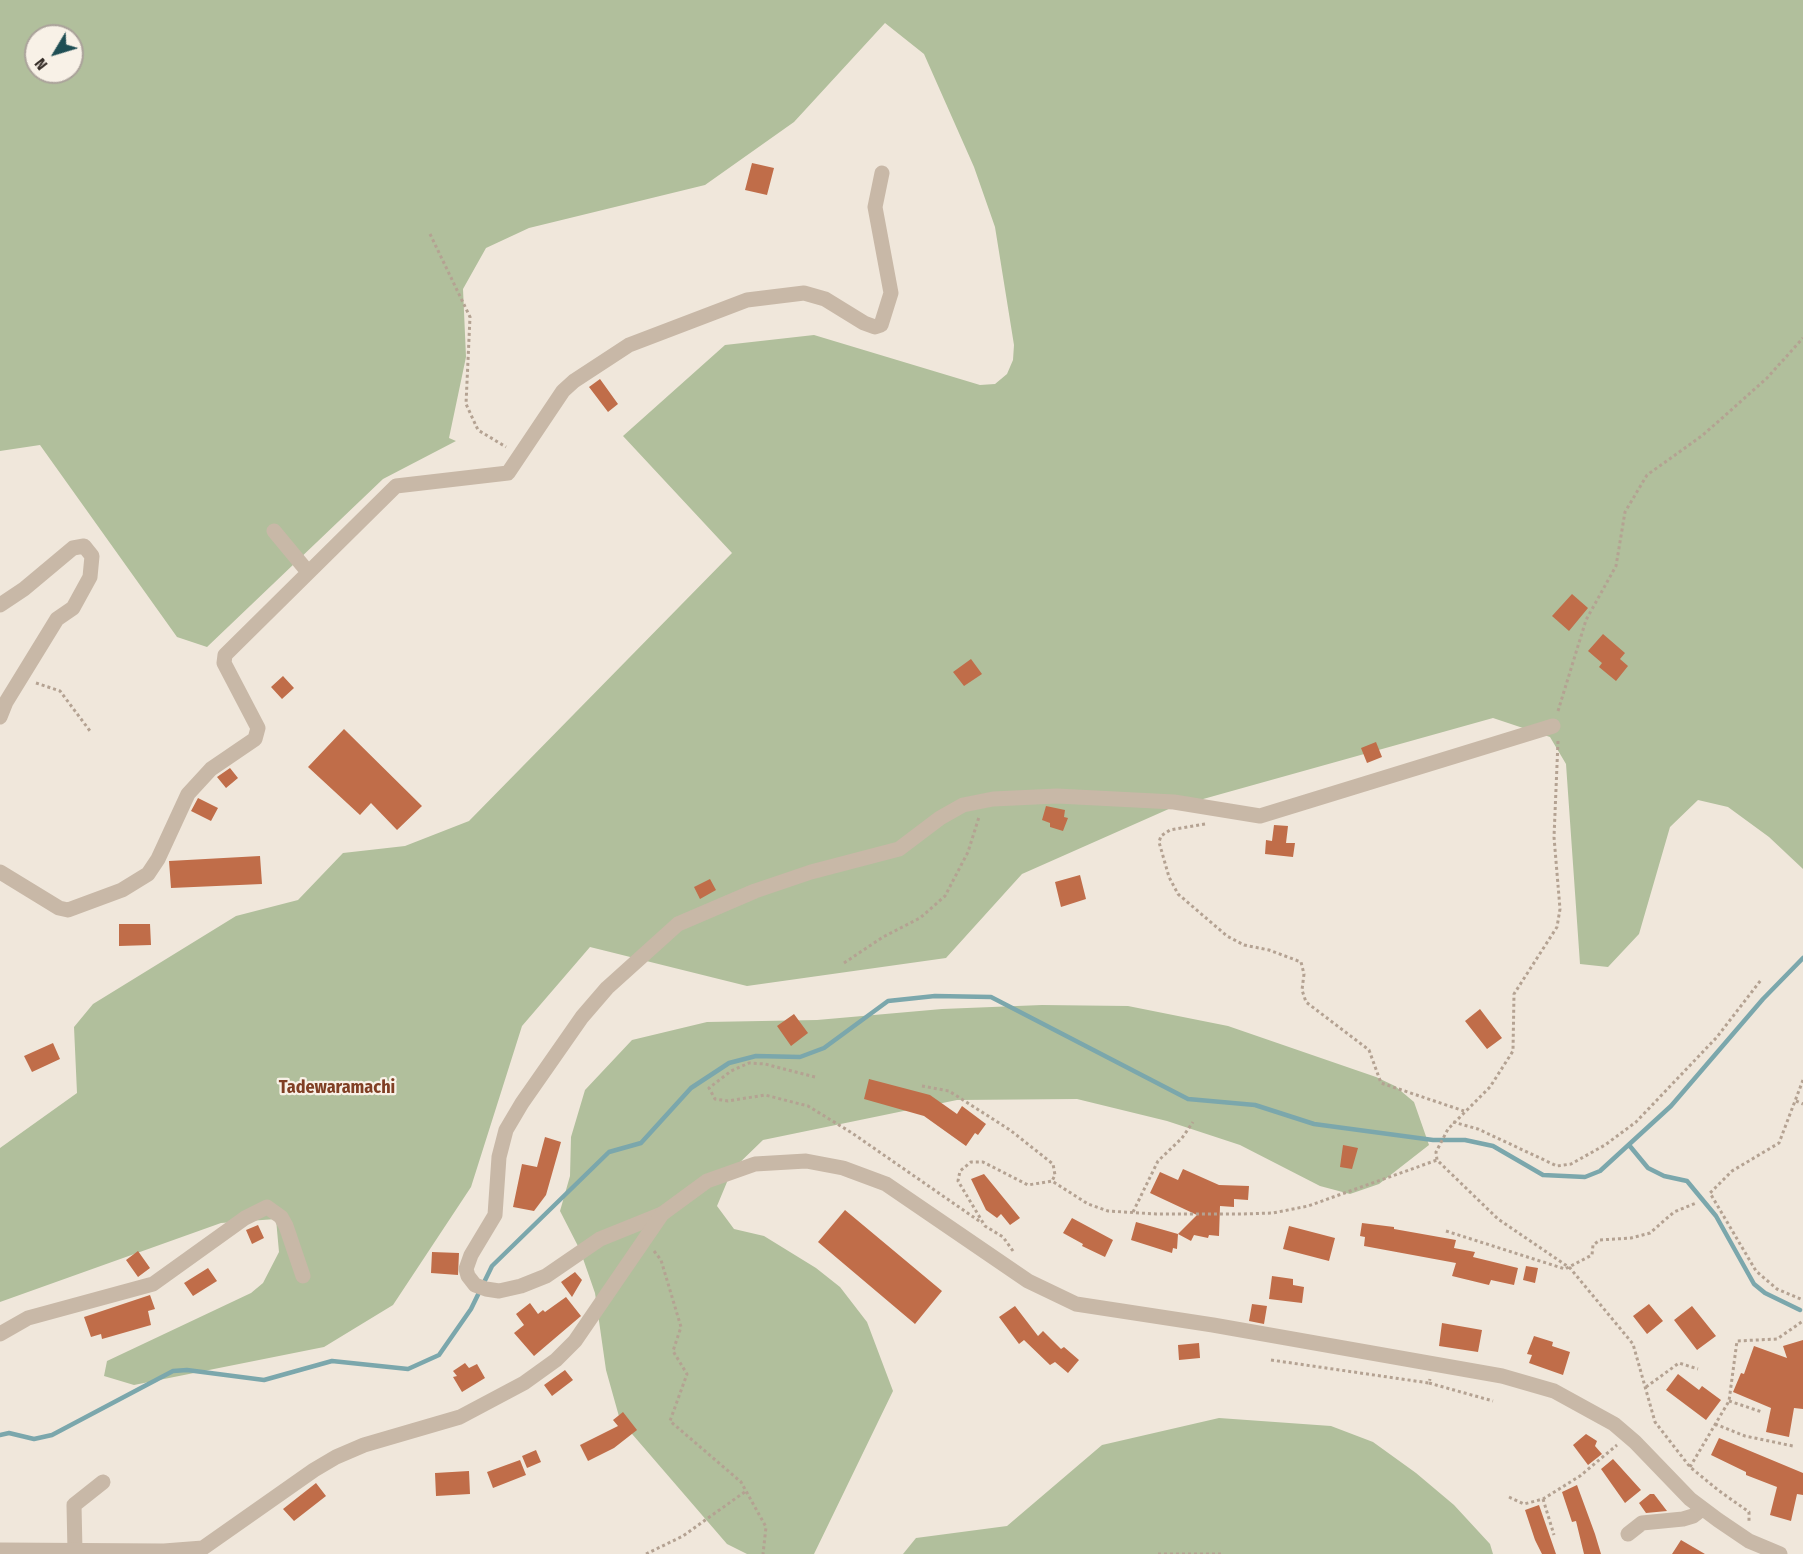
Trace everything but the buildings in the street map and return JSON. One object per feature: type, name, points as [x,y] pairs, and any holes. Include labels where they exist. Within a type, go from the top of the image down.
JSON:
[{"type":"street","points":[[0,872],[59,908],[68,910],[122,890],[148,874],[158,859],[188,794],[211,769],[255,739],[258,728],[224,663],[225,655],[396,486],[508,473],[563,392],[574,381],[629,345],[738,304],[804,293],[825,299],[875,327],[881,325],[891,293],[875,207],[882,173]]},
{"type":"street","points":[[274,531],[308,572]]},
{"type":"street","points":[[0,605],[24,589],[73,548],[84,546],[92,555],[90,577],[73,608],[57,619],[6,702],[0,717]]},
{"type":"street","points":[[1553,726],[1260,816],[1174,802],[1057,795],[963,805],[940,818],[899,849],[800,876],[678,924],[626,968],[582,1017],[506,1130],[499,1157],[495,1215],[471,1255],[466,1269],[468,1276],[481,1287],[500,1291],[530,1283],[546,1276],[600,1239],[662,1214],[707,1181],[755,1164],[806,1161],[843,1168],[886,1184],[1016,1273],[1076,1304],[1213,1324],[1502,1376],[1554,1391],[1614,1424],[1702,1509],[1749,1541],[1780,1554]]},
{"type":"street","points":[[0,1334],[28,1318],[153,1284],[245,1218],[267,1208],[281,1217],[286,1226],[303,1276]]},
{"type":"street","points":[[0,1550],[65,1552],[203,1548],[336,1457],[364,1445],[460,1417],[524,1383],[556,1360],[575,1341],[662,1214]]},
{"type":"street","points":[[65,1552],[74,1505],[103,1482]]},
{"type":"street","points":[[1628,1534],[1642,1523],[1683,1519],[1693,1516],[1702,1509]]},
{"type":"path","points":[[430,234],[470,317],[466,404],[478,430],[520,456]]},
{"type":"path","points":[[1749,1541],[1749,1512],[1718,1491],[1690,1467],[1654,1422],[1633,1344],[1570,1268],[1498,1219],[1437,1160],[1436,1152],[1453,1122],[1490,1087],[1513,1051],[1514,994],[1557,927],[1560,909],[1554,837],[1558,742],[1553,726],[1586,620],[1616,566],[1625,512],[1647,475],[1703,435],[1767,378],[1803,338]]},
{"type":"path","points":[[29,687],[37,682],[60,690],[90,731]]},
{"type":"path","points":[[844,963],[883,937],[920,918],[945,896],[968,852],[984,801]]},
{"type":"path","points":[[1210,824],[1191,825],[1170,830],[1161,836],[1159,842],[1169,877],[1178,894],[1227,936],[1244,945],[1269,950],[1301,962],[1304,974],[1302,990],[1306,1002],[1369,1050],[1382,1083],[1464,1112]]},
{"type":"path","points":[[1453,1122],[1478,1129],[1557,1166],[1571,1164],[1605,1145],[1636,1122],[1717,1037],[1761,980]]},
{"type":"path","points":[[815,1077],[765,1064],[749,1064],[716,1080],[709,1088],[715,1099],[728,1101],[765,1095],[808,1106],[852,1133],[1003,1237],[1014,1252],[1016,1273]]},
{"type":"path","points":[[1803,1080],[1779,1143],[1732,1171],[1710,1193],[1755,1271],[1778,1289],[1803,1300]]},
{"type":"path","points":[[922,1086],[950,1091],[1010,1130],[1053,1164],[1055,1175],[1052,1181]]},
{"type":"path","points":[[1796,1101],[1803,1104]]},
{"type":"path","points":[[1133,1213],[1158,1161],[1182,1138],[1193,1122]]},
{"type":"path","points":[[986,1226],[958,1181],[960,1171],[971,1162],[983,1162],[1028,1185],[1052,1181],[1088,1204],[1108,1210],[1133,1213],[1273,1213],[1308,1206],[1437,1160]]},
{"type":"path","points":[[1446,1231],[1564,1269],[1592,1255],[1593,1245],[1600,1240],[1631,1238],[1650,1233],[1674,1212],[1696,1203]]},
{"type":"path","points":[[645,1238],[661,1260],[681,1326],[673,1351],[687,1374],[670,1421],[741,1482],[766,1527],[763,1554]]},
{"type":"path","points":[[1690,1467],[1729,1401],[1737,1341],[1777,1339],[1803,1321]]},
{"type":"path","points":[[1271,1360],[1429,1383],[1493,1401]]},
{"type":"path","points":[[1645,1388],[1679,1363],[1698,1369]]},
{"type":"path","points":[[1429,1383],[1433,1365]]},
{"type":"path","points":[[1729,1401],[1762,1412]]},
{"type":"path","points":[[1715,1424],[1745,1436],[1792,1446]]},
{"type":"path","points":[[1509,1497],[1524,1504],[1544,1498],[1602,1459],[1627,1436]]},
{"type":"path","points":[[646,1554],[683,1536],[746,1491]]},
{"type":"path","points":[[1544,1498],[1554,1535]]},
{"type":"path","points":[[1158,1554],[1222,1554]]},
{"type":"green space","points":[[0,0],[1803,0],[1803,869],[1769,837],[1728,807],[1698,800],[1670,827],[1639,934],[1608,967],[1580,964],[1566,764],[1550,737],[1493,718],[1171,808],[1022,874],[946,958],[747,986],[590,947],[522,1026],[471,1187],[393,1305],[324,1347],[134,1385],[104,1376],[107,1361],[251,1293],[263,1283],[279,1252],[276,1219],[221,1223],[0,1302],[0,1148],[77,1093],[74,1027],[93,1004],[236,916],[298,900],[343,853],[405,846],[469,821],[732,553],[623,436],[725,345],[814,335],[980,385],[995,384],[1007,374],[1013,360],[1014,345],[995,227],[974,167],[924,54],[885,23],[794,122],[705,185],[529,228],[486,248],[463,289],[466,357],[449,438],[456,441],[383,479],[207,647],[177,637],[40,445],[0,451]]},
{"type":"green space","points":[[1042,1005],[1128,1006],[1228,1026],[1376,1077],[1395,1086],[1414,1102],[1429,1145],[1379,1184],[1350,1194],[1320,1186],[1240,1145],[1167,1121],[1077,1099],[957,1100],[763,1140],[732,1170],[717,1206],[734,1229],[764,1236],[816,1268],[840,1287],[867,1322],[893,1391],[814,1554],[747,1554],[727,1544],[620,1420],[606,1370],[595,1293],[580,1250],[560,1211],[570,1176],[571,1137],[585,1090],[632,1040],[707,1022],[817,1020],[942,1009]]},
{"type":"green space","points":[[1219,1418],[1331,1426],[1373,1442],[1416,1473],[1454,1505],[1490,1544],[1493,1554],[903,1554],[916,1538],[1007,1526],[1102,1445]]},
{"type":"waterway","points":[[0,1435],[9,1433],[34,1439],[52,1435],[173,1371],[187,1370],[264,1380],[332,1361],[408,1369],[439,1355],[471,1309],[492,1266],[609,1152],[641,1143],[691,1088],[729,1063],[756,1056],[800,1057],[824,1048],[888,1001],[935,996],[991,997],[1188,1099],[1255,1105],[1314,1124],[1433,1140],[1465,1140],[1493,1146],[1543,1175],[1585,1177],[1600,1171],[1671,1106],[1763,999],[1803,958]]},
{"type":"waterway","points":[[1629,1145],[1648,1168],[1664,1176],[1687,1181],[1716,1216],[1754,1284],[1765,1293],[1800,1310]]},
{"type":"district","name":"Tadewaramachi","points":[[337,1088]]}]
